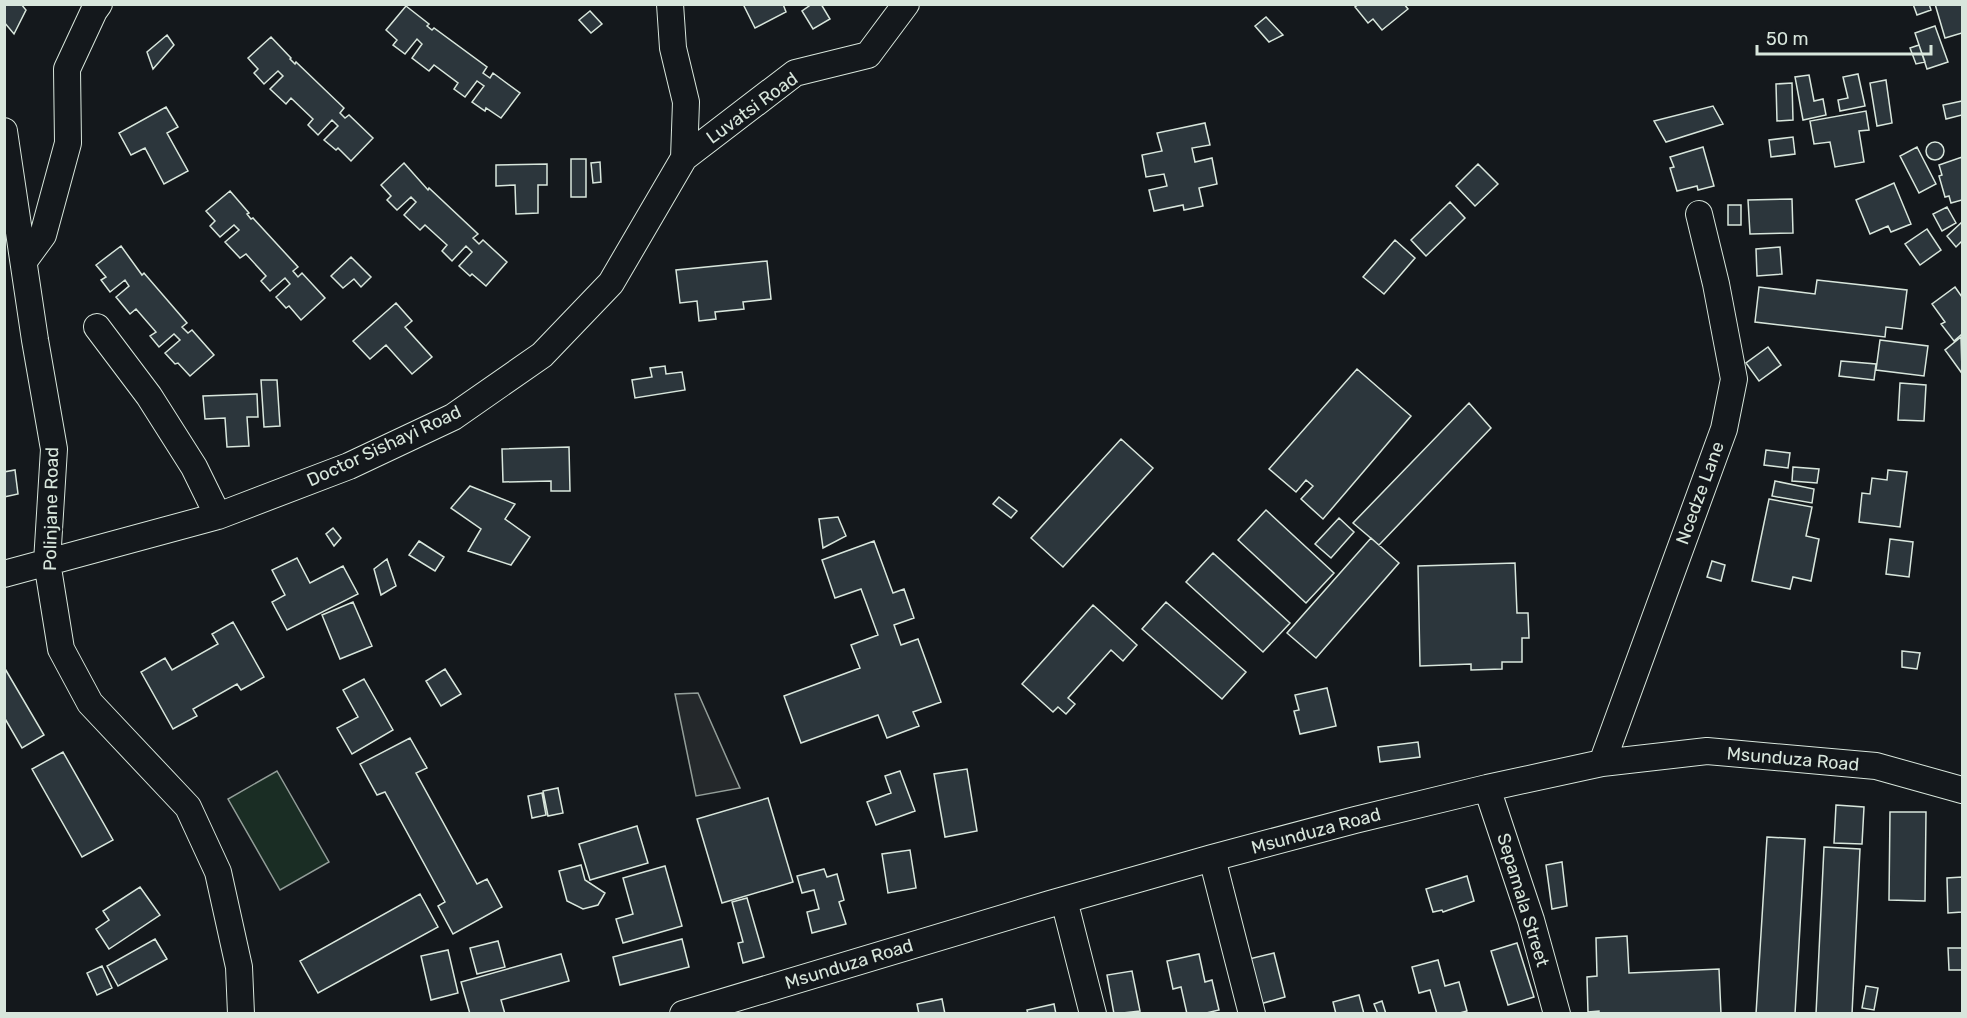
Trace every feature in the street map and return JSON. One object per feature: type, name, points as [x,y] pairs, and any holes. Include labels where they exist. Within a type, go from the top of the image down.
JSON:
[{"type":"street","points":[[24,261],[43,235],[68,143],[67,69],[99,4]]},
{"type":"street","name":"Doctor Sishayi Road","points":[[4,574],[218,516],[349,466],[453,417],[542,355],[611,283],[684,158],[686,102],[673,48],[670,4]]},
{"type":"street","name":"Luvatsi Road","points":[[684,158],[795,73],[868,55],[906,4]]},
{"type":"street","name":"Polinjane Road","points":[[4,131],[54,449],[47,562],[61,649],[90,703],[188,807],[218,872],[239,967],[241,1014]]},
{"type":"street","name":"Ncedze Lane","points":[[1602,763],[1724,429],[1734,379],[1716,284],[1699,214]]},
{"type":"street","points":[[97,327],[149,396],[194,467],[218,516]]},
{"type":"street","name":"Msunduza Road","points":[[683,1014],[1212,858],[1355,820],[1602,763],[1707,751],[1876,766],[1962,790]]},
{"type":"street","name":"Sepamala Street","points":[[1487,788],[1531,920],[1557,1014]]},
{"type":"street","points":[[1212,858],[1252,1014]]},
{"type":"street","points":[[1064,900],[1093,1014]]},
{"type":"green space","points":[[277,771],[329,862],[280,890],[228,799]]},
{"type":"shaded area","points":[[698,693],[740,788],[696,796],[675,694]]},
{"type":"building","points":[[4,4],[21,4],[26,10],[14,34],[4,22]]},
{"type":"building","points":[[743,4],[783,4],[786,12],[755,28]]},
{"type":"building","points":[[812,4],[821,4],[830,19],[813,29],[802,11]]},
{"type":"building","points":[[1359,4],[1404,4],[1408,9],[1382,30],[1373,19],[1368,23],[1355,7]]},
{"type":"building","points":[[1913,4],[1929,4],[1931,10],[1917,15]]},
{"type":"building","points":[[1935,4],[1962,5],[1962,33],[1945,38]]},
{"type":"building","points":[[406,6],[429,24],[427,26],[432,30],[434,28],[487,67],[483,73],[490,78],[493,73],[520,93],[501,118],[472,102],[484,86],[477,81],[465,97],[454,89],[458,83],[434,65],[429,71],[412,58],[422,44],[417,39],[405,54],[393,45],[397,40],[386,30]]},
{"type":"building","points":[[590,11],[602,24],[591,33],[579,20]]},
{"type":"building","points":[[1266,17],[1283,35],[1269,42],[1255,26]]},
{"type":"building","points":[[1935,26],[1948,62],[1927,69],[1915,33]]},
{"type":"building","points":[[167,35],[174,45],[153,69],[147,52]]},
{"type":"building","points":[[271,37],[295,64],[296,62],[344,108],[340,113],[345,118],[349,115],[373,138],[351,161],[338,148],[336,150],[324,140],[338,126],[332,120],[318,135],[308,125],[313,119],[291,98],[286,104],[270,89],[283,76],[278,71],[264,84],[254,73],[258,69],[248,58]]},
{"type":"building","points":[[1919,45],[1925,62],[1916,64],[1910,48]]},
{"type":"building","points":[[1858,74],[1865,106],[1840,111],[1838,100],[1848,98],[1843,77]]},
{"type":"building","points":[[1809,75],[1814,101],[1823,99],[1826,115],[1803,120],[1795,77]]},
{"type":"building","points":[[1886,80],[1892,123],[1877,126],[1870,83]]},
{"type":"building","points":[[1792,83],[1793,120],[1777,121],[1776,84]]},
{"type":"building","points":[[1962,101],[1962,115],[1946,119],[1943,105]]},
{"type":"building","points":[[1713,106],[1723,124],[1666,142],[1654,121]]},
{"type":"building","points":[[166,107],[178,127],[167,133],[188,171],[164,184],[145,148],[131,155],[119,133]]},
{"type":"building","points":[[1866,111],[1869,130],[1859,131],[1864,162],[1835,167],[1830,142],[1814,144],[1810,121]]},
{"type":"building","points":[[1205,123],[1210,145],[1192,148],[1195,162],[1212,158],[1217,184],[1199,188],[1203,206],[1184,210],[1183,205],[1154,211],[1149,190],[1167,186],[1164,174],[1146,177],[1142,155],[1162,151],[1157,133]]},
{"type":"building","points":[[1793,137],[1795,154],[1771,157],[1769,140]]},
{"type":"building","points":[[1935,142],[1941,145],[1944,151],[1941,157],[1935,160],[1929,157],[1926,151],[1929,145]]},
{"type":"building","points":[[1703,147],[1714,186],[1698,190],[1697,186],[1677,191],[1670,168],[1674,167],[1670,157]]},
{"type":"building","points":[[1917,147],[1936,184],[1919,193],[1900,156]]},
{"type":"building","points":[[1962,157],[1962,200],[1951,203],[1949,196],[1945,197],[1939,176],[1942,175],[1939,165]]},
{"type":"building","points":[[571,159],[586,159],[586,197],[571,197]]},
{"type":"building","points":[[600,162],[601,182],[593,183],[591,163]]},
{"type":"building","points":[[404,163],[428,190],[429,188],[478,234],[473,238],[479,244],[483,240],[507,262],[486,286],[459,266],[472,252],[466,246],[452,261],[442,251],[447,245],[425,225],[420,230],[404,215],[416,202],[411,197],[397,210],[387,200],[391,196],[381,185]]},
{"type":"building","points":[[547,164],[547,185],[538,185],[538,213],[516,214],[515,185],[496,186],[496,165]]},
{"type":"building","points":[[1478,164],[1498,184],[1475,206],[1456,186]]},
{"type":"building","points":[[1894,183],[1911,224],[1891,232],[1888,226],[1870,234],[1856,200]]},
{"type":"building","points":[[230,191],[249,213],[247,214],[251,219],[253,218],[298,267],[293,271],[298,277],[302,273],[325,298],[301,320],[289,306],[286,308],[276,297],[290,284],[285,278],[270,291],[261,281],[266,276],[246,254],[240,258],[225,242],[239,230],[234,225],[220,237],[210,226],[215,221],[206,211]]},
{"type":"building","points":[[1792,199],[1793,233],[1750,234],[1748,200]]},
{"type":"building","points":[[1450,202],[1465,218],[1426,256],[1411,240]]},
{"type":"building","points":[[1728,205],[1741,205],[1741,225],[1728,225]]},
{"type":"building","points":[[1947,207],[1956,223],[1942,231],[1933,214]]},
{"type":"building","points":[[1962,222],[1962,241],[1956,247],[1947,236]]},
{"type":"building","points":[[1927,229],[1941,250],[1920,265],[1905,244]]},
{"type":"building","points":[[1395,240],[1415,258],[1384,294],[1363,277]]},
{"type":"building","points":[[121,246],[142,275],[144,273],[187,323],[182,327],[188,333],[192,330],[214,355],[190,376],[165,353],[180,340],[174,334],[159,347],[150,336],[156,332],[136,309],[130,314],[116,297],[129,286],[125,280],[110,292],[101,280],[106,277],[96,265]]},
{"type":"building","points":[[1780,247],[1782,274],[1757,276],[1756,249]]},
{"type":"building","points":[[351,257],[371,277],[361,287],[354,279],[343,288],[331,276]]},
{"type":"building","points":[[767,261],[771,299],[743,302],[744,309],[715,312],[716,319],[699,321],[697,301],[680,303],[676,270]]},
{"type":"building","points":[[1817,280],[1907,290],[1902,329],[1886,327],[1885,337],[1755,322],[1759,287],[1815,294]]},
{"type":"building","points":[[1955,287],[1962,297],[1962,334],[1954,341],[1941,324],[1945,322],[1932,304]]},
{"type":"building","points":[[396,303],[412,321],[405,327],[432,357],[412,374],[386,345],[370,359],[353,341]]},
{"type":"building","points":[[1961,337],[1962,371],[1961,372],[1945,350]]},
{"type":"building","points":[[1880,340],[1928,346],[1924,376],[1876,370]]},
{"type":"building","points":[[1768,347],[1781,365],[1759,381],[1746,363]]},
{"type":"building","points":[[1841,361],[1876,364],[1874,380],[1839,376]]},
{"type":"building","points":[[665,366],[666,374],[682,372],[685,390],[635,398],[632,380],[652,377],[650,368]]},
{"type":"building","points":[[1357,369],[1411,416],[1323,519],[1301,499],[1313,486],[1306,480],[1296,492],[1269,469]]},
{"type":"building","points":[[261,380],[277,380],[280,426],[264,427]]},
{"type":"building","points":[[1900,383],[1926,385],[1924,421],[1898,420]]},
{"type":"building","points":[[257,394],[258,417],[247,417],[249,446],[227,447],[225,418],[205,419],[203,396]]},
{"type":"building","points":[[1469,403],[1491,428],[1379,545],[1353,523]]},
{"type":"building","points":[[1121,439],[1153,468],[1063,567],[1031,538]]},
{"type":"building","points":[[569,447],[570,491],[551,491],[551,481],[503,482],[502,449]]},
{"type":"building","points":[[1766,450],[1790,453],[1788,468],[1764,465]]},
{"type":"building","points":[[1793,467],[1819,469],[1817,483],[1792,481]]},
{"type":"building","points":[[15,470],[18,494],[4,497],[4,472]]},
{"type":"building","points":[[1888,470],[1907,472],[1900,527],[1859,522],[1862,493],[1870,494],[1872,478],[1887,480]]},
{"type":"building","points":[[1775,481],[1814,489],[1812,503],[1772,496]]},
{"type":"building","points":[[470,486],[515,504],[505,519],[530,537],[511,565],[468,551],[481,529],[451,508]]},
{"type":"building","points":[[999,497],[1017,511],[1011,518],[993,504]]},
{"type":"building","points":[[1769,499],[1812,507],[1806,536],[1819,539],[1811,581],[1793,577],[1790,589],[1752,581]]},
{"type":"building","points":[[1266,510],[1334,573],[1306,603],[1238,540]]},
{"type":"building","points":[[838,517],[846,536],[823,548],[819,519]]},
{"type":"building","points":[[1339,518],[1354,532],[1331,558],[1315,544]]},
{"type":"building","points":[[333,528],[341,538],[334,546],[326,534]]},
{"type":"building","points":[[1371,538],[1399,563],[1316,658],[1287,633]]},
{"type":"building","points":[[1890,539],[1913,542],[1909,577],[1886,574]]},
{"type":"building","points":[[419,541],[444,557],[435,571],[409,555]]},
{"type":"building","points":[[874,541],[893,593],[904,589],[914,618],[894,625],[901,645],[918,639],[941,702],[913,712],[919,726],[887,738],[878,715],[801,743],[784,696],[860,668],[851,645],[878,635],[861,589],[835,598],[822,560]]},
{"type":"building","points":[[1213,553],[1290,623],[1263,652],[1186,582]]},
{"type":"building","points":[[297,558],[310,583],[343,566],[358,594],[287,630],[272,602],[285,595],[272,570]]},
{"type":"building","points":[[387,559],[396,586],[381,595],[374,569]]},
{"type":"building","points":[[1712,561],[1725,565],[1721,581],[1707,577]]},
{"type":"building","points":[[1515,563],[1517,613],[1528,613],[1529,638],[1522,638],[1522,662],[1502,662],[1502,669],[1471,670],[1471,664],[1420,666],[1418,566]]},
{"type":"building","points":[[353,602],[372,646],[340,659],[322,615]]},
{"type":"building","points":[[1166,602],[1246,672],[1222,699],[1142,629]]},
{"type":"building","points":[[1093,605],[1137,645],[1123,661],[1111,650],[1068,698],[1075,704],[1066,714],[1058,707],[1053,712],[1022,684]]},
{"type":"building","points":[[233,622],[264,677],[241,690],[237,684],[193,709],[197,716],[173,729],[141,672],[165,658],[172,670],[218,644],[212,634]]},
{"type":"building","points":[[1902,651],[1920,653],[1917,669],[1902,667]]},
{"type":"building","points":[[4,667],[44,735],[22,748],[4,717]]},
{"type":"building","points":[[445,669],[461,694],[441,706],[426,681]]},
{"type":"building","points":[[364,679],[393,730],[352,754],[337,728],[358,717],[343,690]]},
{"type":"building","points":[[1327,688],[1336,726],[1300,734],[1294,711],[1299,710],[1295,695]]},
{"type":"building","points":[[410,738],[427,768],[416,773],[477,884],[487,879],[502,907],[453,934],[438,906],[445,902],[385,792],[377,795],[360,764]]},
{"type":"building","points":[[1418,742],[1420,757],[1380,762],[1378,747]]},
{"type":"building","points":[[63,752],[113,840],[82,857],[32,769]]},
{"type":"building","points":[[967,769],[977,831],[945,837],[934,774]]},
{"type":"building","points":[[900,771],[915,811],[876,825],[867,802],[891,793],[885,776]]},
{"type":"building","points":[[558,788],[563,813],[548,816],[543,791]]},
{"type":"building","points":[[542,793],[546,815],[532,818],[528,796]]},
{"type":"building","points":[[768,798],[793,882],[722,903],[697,819]]},
{"type":"building","points":[[1836,805],[1864,807],[1862,844],[1834,843]]},
{"type":"building","points":[[1890,812],[1926,812],[1925,901],[1889,900]]},
{"type":"building","points":[[637,826],[648,863],[590,880],[579,844]]},
{"type":"building","points":[[1767,837],[1805,839],[1795,1014],[1756,1014]]},
{"type":"building","points":[[1824,847],[1860,849],[1852,1014],[1816,1014]]},
{"type":"building","points":[[910,850],[916,888],[888,893],[882,854]]},
{"type":"building","points":[[1562,862],[1567,906],[1552,909],[1546,865]]},
{"type":"building","points":[[581,865],[585,880],[605,893],[598,905],[583,909],[567,901],[559,871]]},
{"type":"building","points":[[665,866],[682,926],[623,943],[616,919],[633,914],[623,878]]},
{"type":"building","points":[[824,869],[827,877],[837,874],[844,900],[839,902],[846,924],[812,933],[807,912],[819,909],[814,890],[802,893],[797,876]]},
{"type":"building","points":[[1467,876],[1474,901],[1443,912],[1442,910],[1433,912],[1426,889]]},
{"type":"building","points":[[1962,877],[1962,912],[1948,913],[1947,878]]},
{"type":"building","points":[[140,887],[160,915],[109,949],[96,929],[109,920],[103,911]]},
{"type":"building","points":[[420,894],[438,927],[318,993],[300,961]]},
{"type":"building","points":[[747,898],[764,957],[743,963],[738,943],[743,942],[732,902]]},
{"type":"building","points":[[1627,936],[1629,973],[1719,969],[1721,1014],[1599,1014],[1599,1011],[1588,1012],[1587,977],[1597,976],[1596,938]]},
{"type":"building","points":[[155,939],[167,959],[118,986],[107,966]]},
{"type":"building","points":[[682,939],[689,967],[620,985],[613,957]]},
{"type":"building","points":[[498,941],[505,967],[477,974],[470,948]]},
{"type":"building","points":[[1517,943],[1534,997],[1508,1005],[1491,951]]},
{"type":"building","points":[[1948,948],[1962,948],[1962,970],[1949,970]]},
{"type":"building","points":[[448,950],[458,993],[431,1000],[421,956]]},
{"type":"building","points":[[1274,953],[1285,997],[1260,1004],[1249,959]]},
{"type":"building","points":[[561,954],[569,981],[501,1000],[505,1014],[470,1014],[461,982]]},
{"type":"building","points":[[1199,954],[1205,982],[1212,980],[1219,1010],[1202,1014],[1187,1014],[1181,987],[1173,989],[1167,961]]},
{"type":"building","points":[[1438,960],[1445,986],[1459,982],[1467,1011],[1456,1014],[1437,1014],[1430,990],[1419,993],[1412,967]]},
{"type":"building","points":[[102,966],[112,988],[97,995],[87,973]]},
{"type":"building","points":[[1132,971],[1140,1011],[1114,1014],[1107,975]]},
{"type":"building","points":[[1866,986],[1878,988],[1874,1010],[1862,1008]]},
{"type":"building","points":[[1359,995],[1364,1014],[1336,1014],[1333,1002]]},
{"type":"building","points":[[942,999],[945,1014],[919,1014],[917,1004]]},
{"type":"building","points":[[1382,1001],[1386,1014],[1378,1014],[1374,1004]]},
{"type":"building","points":[[1054,1004],[1056,1014],[1028,1014],[1027,1010]]}]
